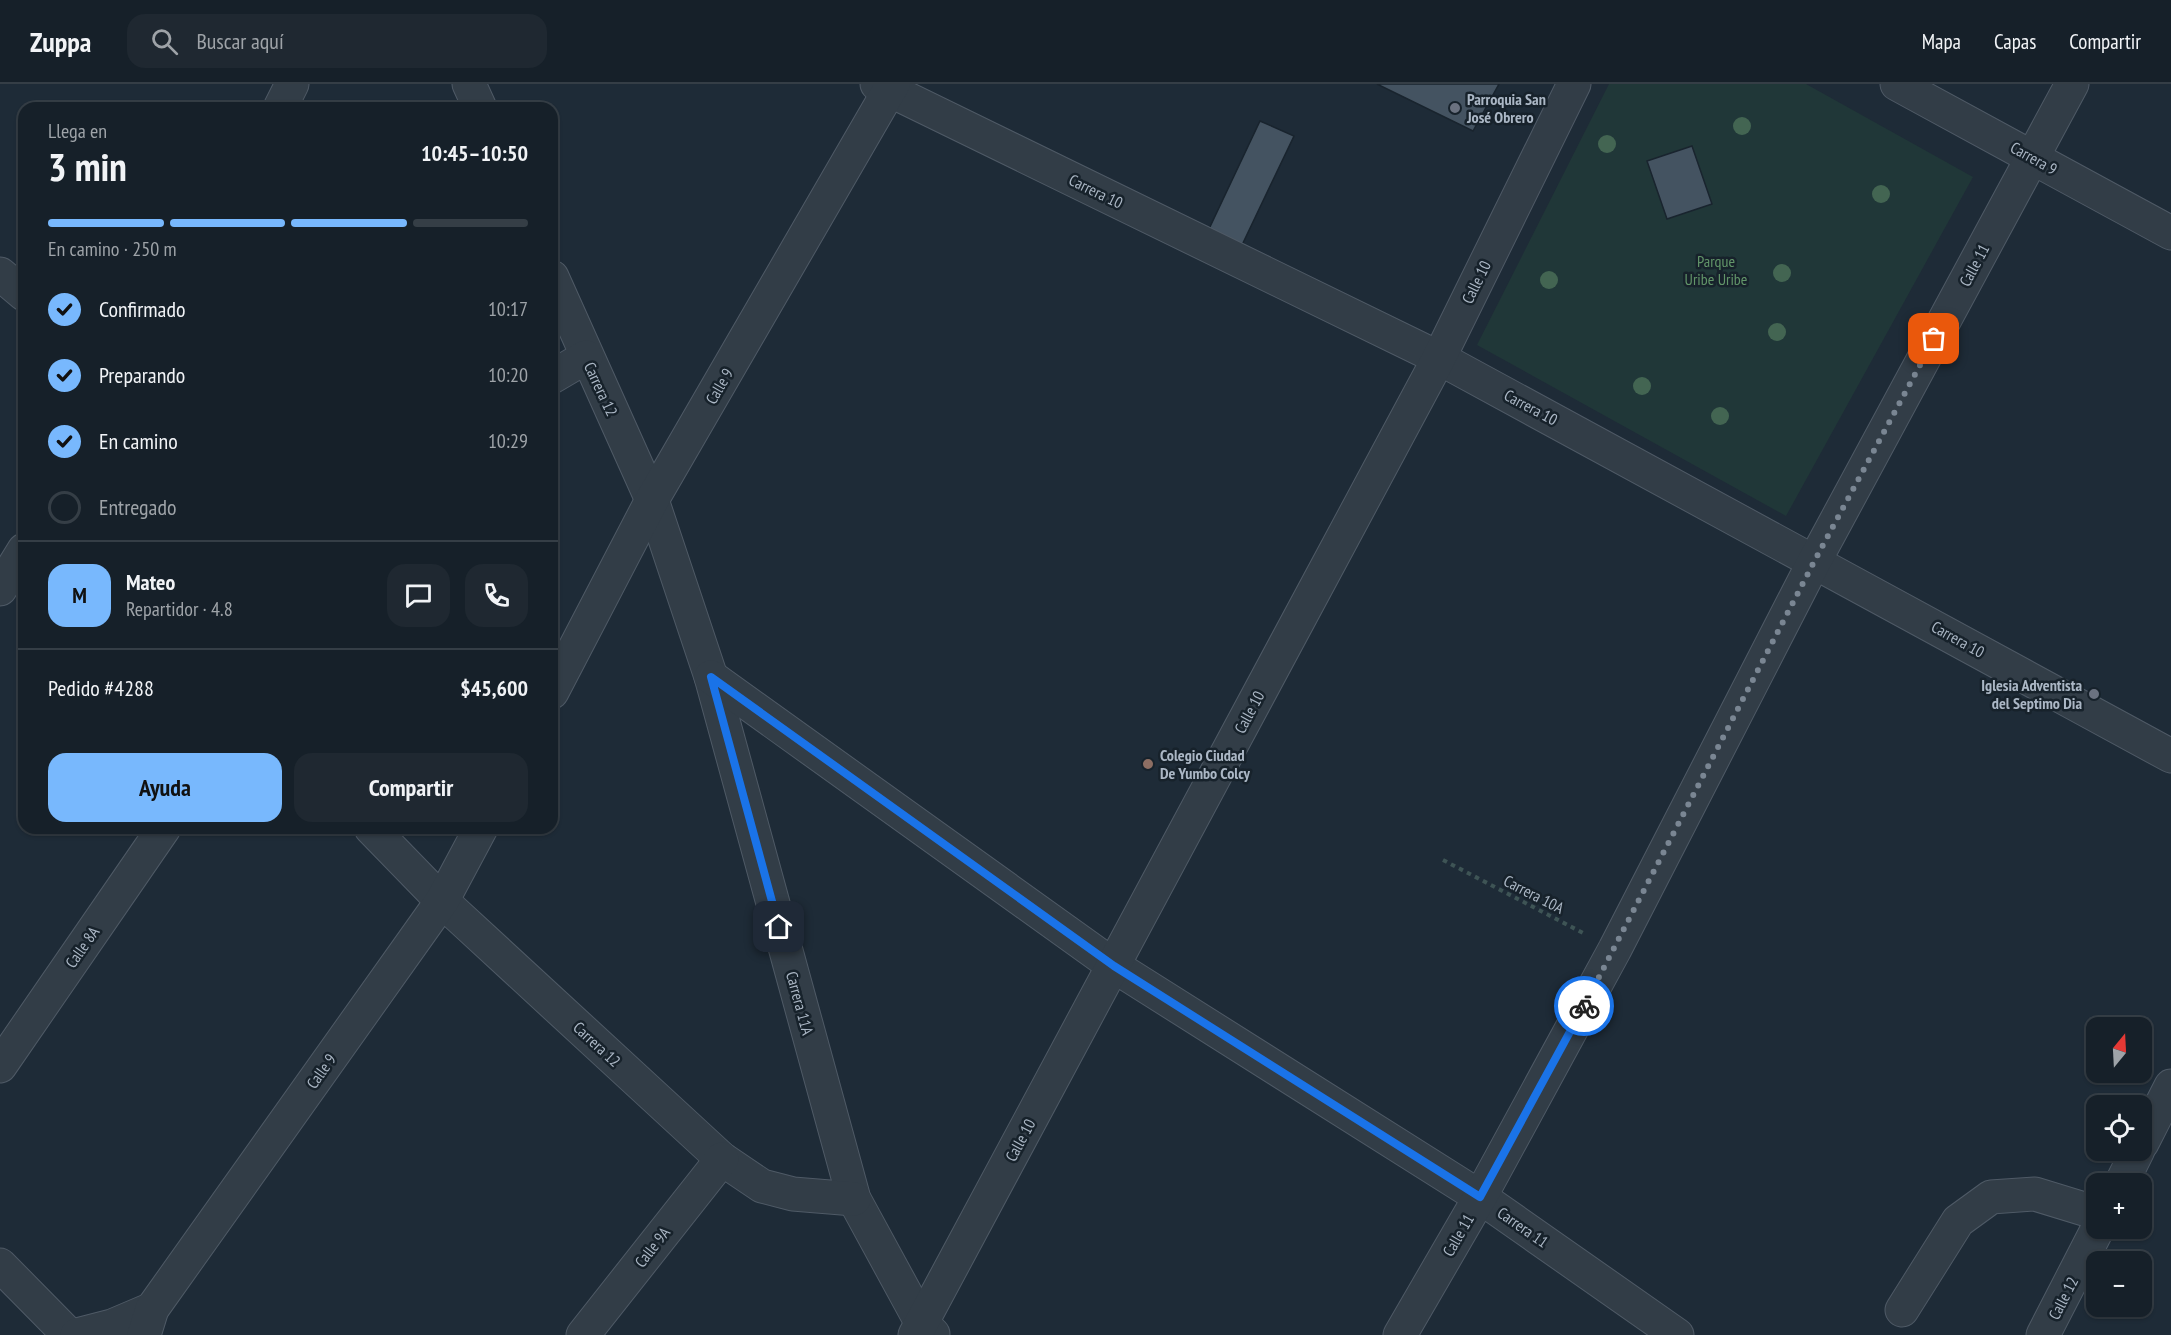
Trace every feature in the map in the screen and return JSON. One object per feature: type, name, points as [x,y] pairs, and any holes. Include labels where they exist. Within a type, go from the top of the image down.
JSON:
[{"type":"street","points":[[283,102],[292,84]]},
{"type":"street","points":[[469,84],[477,102]]},
{"type":"street","name":"Calle 10","points":[[923,1331],[1114,966],[1439,358],[1574,84]]},
{"type":"street","name":"Carrera 9","points":[[1897,84],[2171,233]]},
{"type":"street","name":"Calle 11","points":[[1400,1335],[1480,1197],[1615,949],[1815,560],[2072,84]]},
{"type":"street","name":"Carrera 10","points":[[887,86],[1439,358],[1815,560],[2171,756]]},
{"type":"street","name":"Calle 9","points":[[558,680],[652,500],[887,86]]},
{"type":"street","points":[[0,274],[18,289]]},
{"type":"street","name":"Carrera 12","points":[[558,291],[652,500]]},
{"type":"street","points":[[558,373],[586,357]]},
{"type":"street","name":"Carrera 11A","points":[[652,500],[711,677],[854,1199],[923,1331]]},
{"type":"street","points":[[0,589],[18,560]]},
{"type":"street","name":"Carrera 11","points":[[711,677],[1114,966],[1480,1197],[1677,1335]]},
{"type":"street","name":"Calle 8A","points":[[0,1066],[160,834]]},
{"type":"street","name":"Carrera 12","points":[[377,834],[442,901],[722,1159],[762,1186],[793,1194],[854,1199]]},
{"type":"street","name":"Calle 9","points":[[77,1335],[112,1326],[148,1322],[442,901],[478,834]]},
{"type":"street","points":[[2152,1123],[2171,1086]]},
{"type":"street","name":"Calle 9A","points":[[583,1335],[722,1159]]},
{"type":"street","points":[[1902,1310],[1958,1221],[1991,1197],[2035,1194],[2086,1210]]},
{"type":"street","name":"Calle 12","points":[[2043,1335],[2092,1239]]},
{"type":"street","points":[[0,1265],[69,1335]]},
{"type":"path","name":"Carrera 10A","points":[[1443,860],[1615,949]]},
{"type":"green space","name":"Parque Uribe Uribe","points":[[1609,84],[1806,84],[1973,177],[1786,516],[1477,345]]},
{"type":"building","name":"Parroquia San José Obrero","points":[[1377,84],[1499,84],[1473,131]]},
{"type":"building","points":[[1260,121],[1294,136],[1242,245],[1209,229]]},
{"type":"building","points":[[1692,146],[1712,204],[1667,219],[1647,161]]},
{"type":"way so far","points":[[1584,1006],[1815,560],[1934,339]]},
{"type":"place","name":"Parroquia San José Obrero","points":[[1455,108]]},
{"type":"place","name":"Iglesia Adventista del Septimo Dia","points":[[2094,694]]},
{"type":"place","name":"Colegio Ciudad De Yumbo Colcy","points":[[1148,764]]},
{"type":"route","points":[[779,927],[711,677],[1114,966],[1480,1197],[1584,1006]]}]
